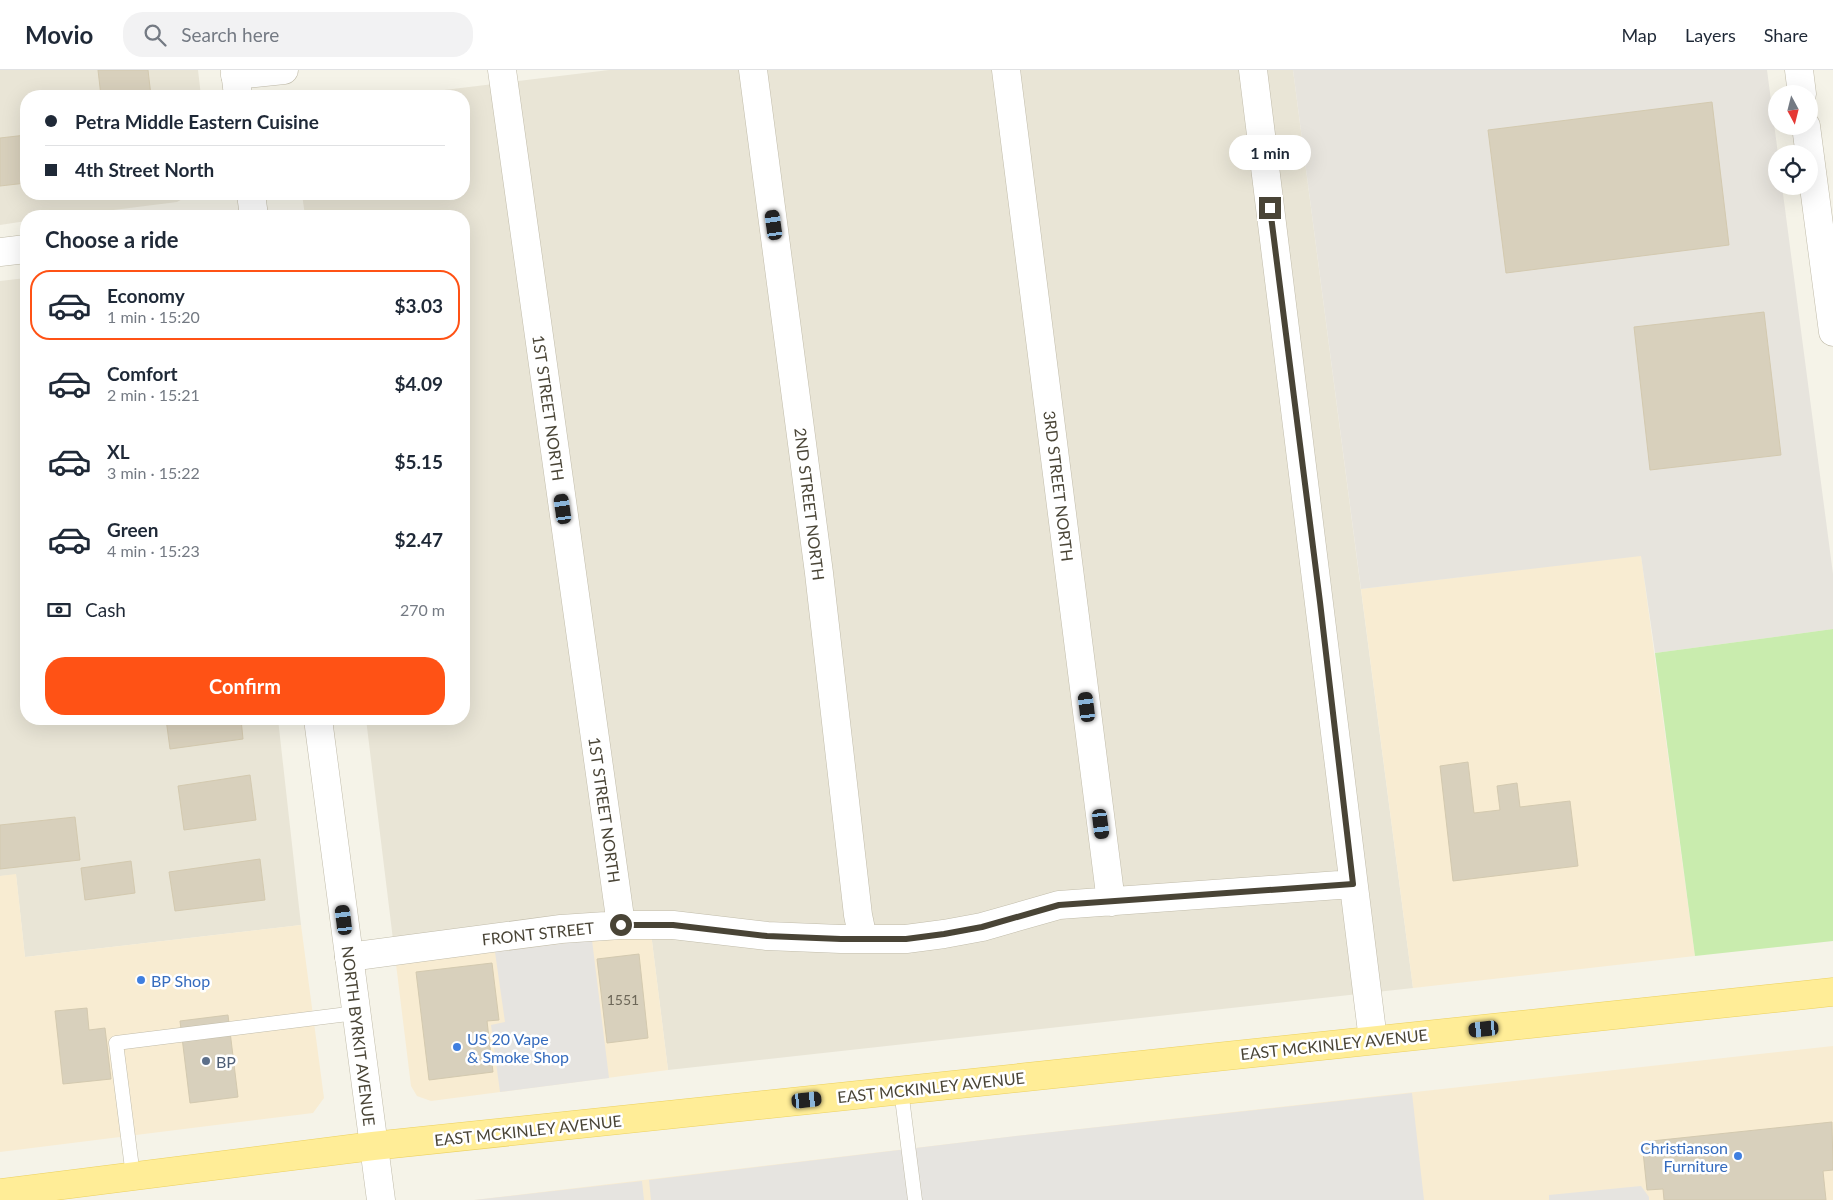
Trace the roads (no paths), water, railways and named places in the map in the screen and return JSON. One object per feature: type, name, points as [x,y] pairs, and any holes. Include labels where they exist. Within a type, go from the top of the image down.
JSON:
[{"type":"main road","name":"EAST MCKINLEY AVENUE","points":[[0,1193],[373,1146],[1833,992]]},
{"type":"street","points":[[236,81],[284,70]]},
{"type":"street","name":"1ST STREET NORTH","points":[[502,70],[621,925]]},
{"type":"street","name":"2ND STREET NORTH","points":[[753,70],[819,573],[858,915],[863,939]]},
{"type":"street","name":"3RD STREET NORTH","points":[[1006,70],[1111,902]]},
{"type":"street","points":[[1253,70],[1373,1040]]},
{"type":"street","points":[[1799,70],[1801,85]]},
{"type":"street","points":[[1807,135],[1833,332]]},
{"type":"street","points":[[0,252],[20,250]]},
{"type":"street","name":"NORTH BYRKIT AVENUE","points":[[319,725],[381,1200]]},
{"type":"street","name":"FRONT STREET","points":[[349,957],[561,929],[621,925],[673,925],[767,936],[906,939],[982,927],[1059,905],[1353,884]]},
{"type":"lane","points":[[133,1176],[116,1043],[356,1013]]},
{"type":"lane","points":[[901,1090],[915,1200]]},
{"type":"place","name":"BP Shop","points":[[141,980]]},
{"type":"place","name":"US 20 Vape & Smoke Shop","points":[[457,1047]]},
{"type":"place","name":"BP","points":[[206,1061]]},
{"type":"place","name":"Christianson Furniture","points":[[1738,1156]]}]
